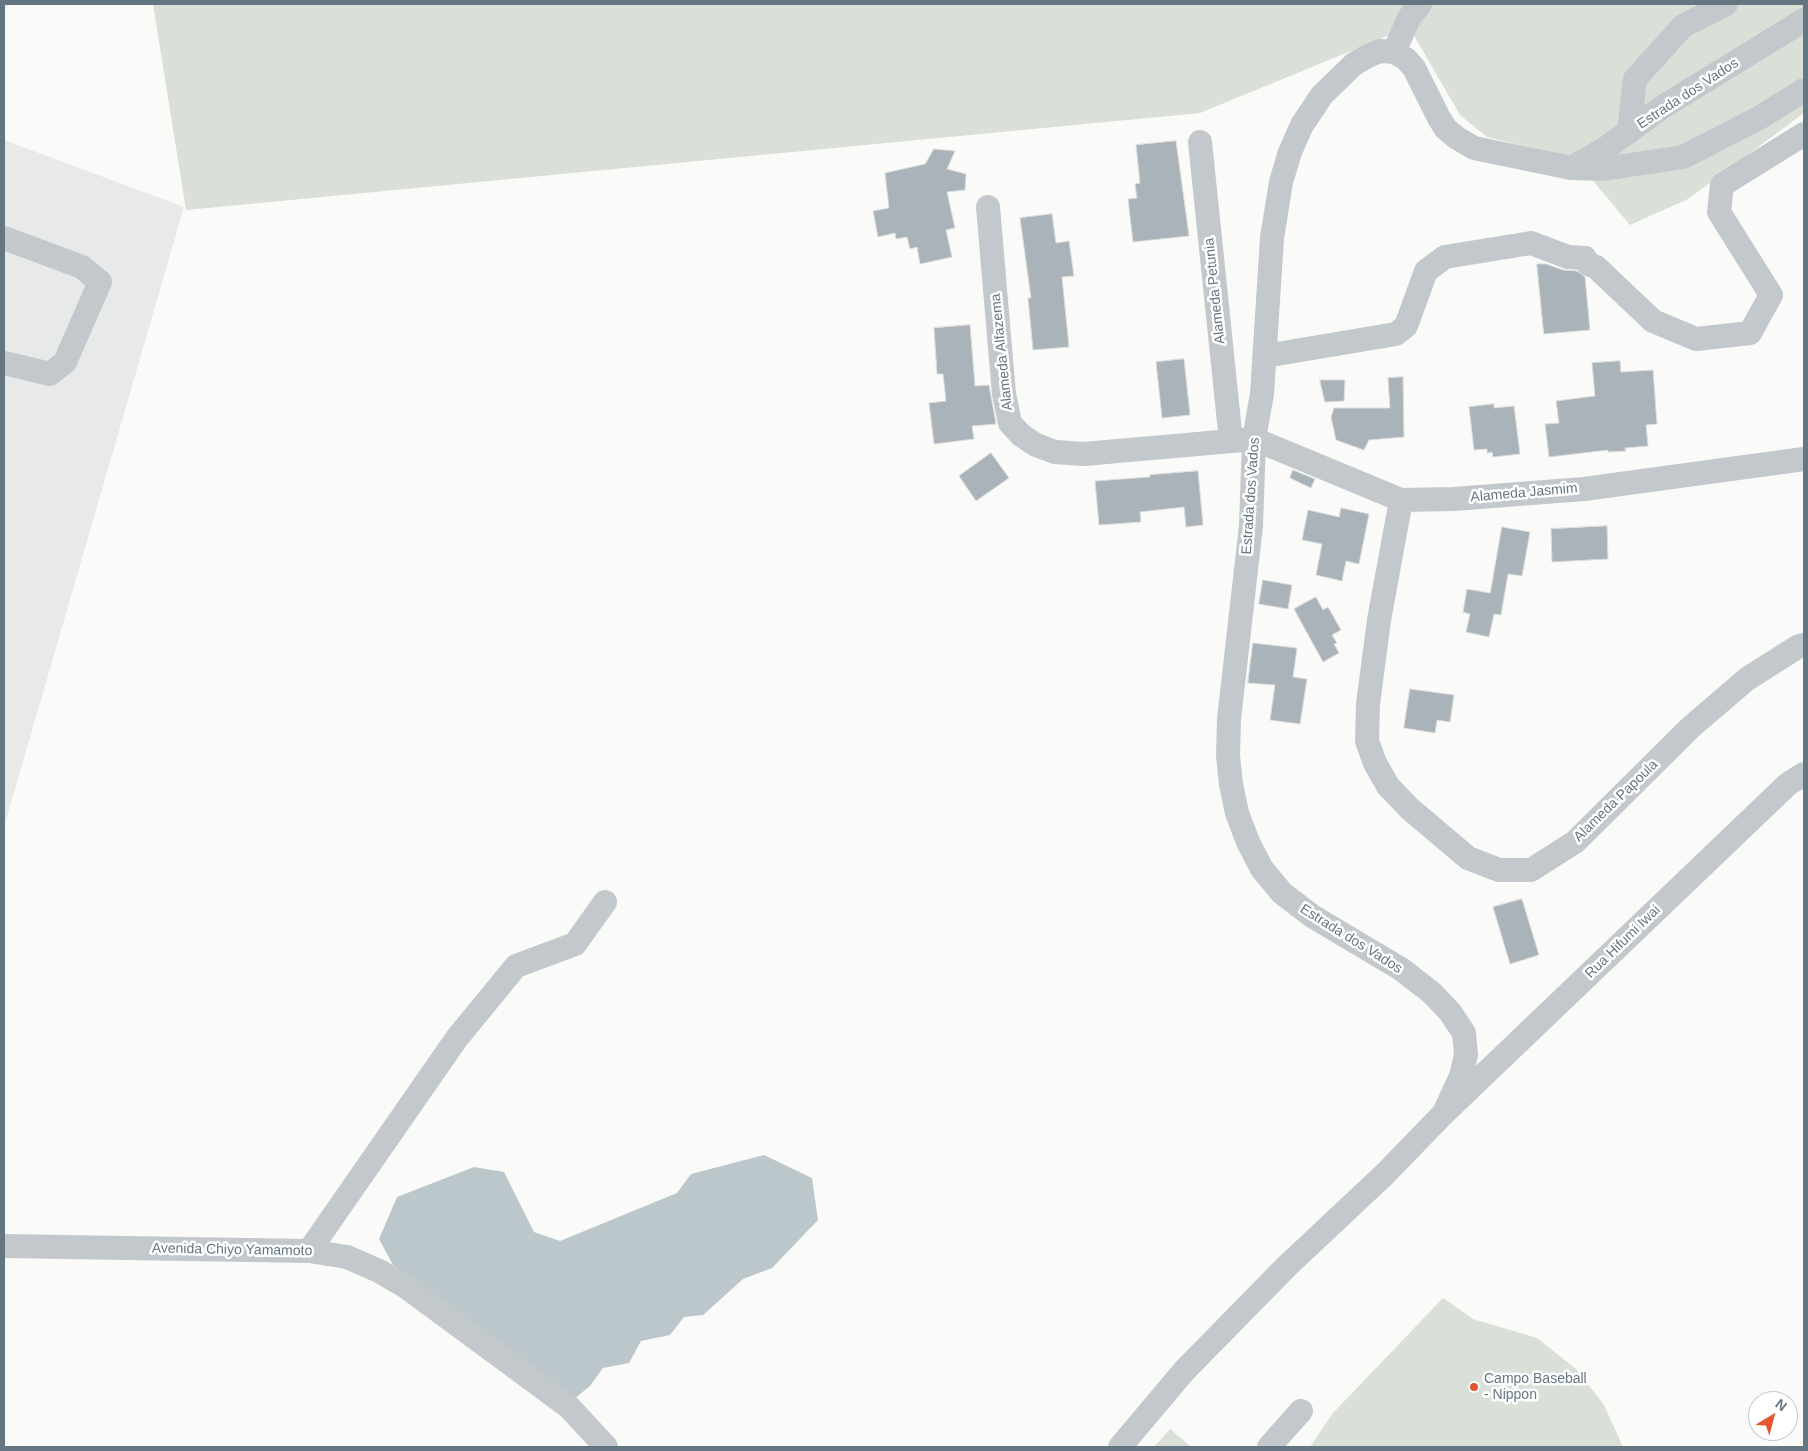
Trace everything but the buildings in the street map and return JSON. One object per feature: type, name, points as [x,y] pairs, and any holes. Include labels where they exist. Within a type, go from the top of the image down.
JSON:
[{"type":"street","points":[[1420,4],[1410,18],[1394,52],[1406,59],[1414,68],[1446,129],[1456,138],[1474,148],[1572,168],[1603,169],[1683,157],[1759,118],[1804,90]]},
{"type":"street","points":[[1629,132],[1635,80],[1683,26],[1726,4]]},
{"type":"street","name":"Estrada dos Vados","points":[[1572,168],[1606,148],[1661,108],[1804,20]]},
{"type":"street","name":"Estrada dos Vados","points":[[1394,52],[1380,51],[1354,64],[1322,95],[1302,124],[1290,152],[1281,182],[1272,238],[1262,394],[1242,440],[1251,526],[1229,719],[1228,756],[1237,813],[1248,842],[1262,869],[1282,893],[1312,916],[1401,969],[1432,993],[1450,1012],[1464,1033],[1466,1055],[1461,1076],[1444,1113]]},
{"type":"street","points":[[1265,356],[1396,334],[1406,326],[1426,271],[1445,257],[1531,243],[1568,257],[1585,258],[1588,264],[1596,267],[1653,321],[1696,339],[1750,333],[1771,296],[1719,212],[1722,185],[1804,134]]},
{"type":"street","name":"Alameda Petunia","points":[[1200,142],[1242,440]]},
{"type":"street","name":"Alameda Alfazema","points":[[988,207],[1004,394],[1010,423],[1021,435],[1036,445],[1055,452],[1084,454],[1242,440]]},
{"type":"street","points":[[4,238],[82,267],[100,282],[65,362],[50,374],[4,363]]},
{"type":"street","name":"Alameda Jasmim","points":[[1242,440],[1401,500],[1454,499],[1584,489],[1804,459]]},
{"type":"street","name":"Alameda Papoula","points":[[1401,500],[1379,620],[1368,704],[1367,741],[1375,763],[1388,786],[1409,808],[1468,858],[1499,870],[1531,870],[1575,842],[1691,726],[1747,678],[1804,644]]},
{"type":"street","name":"Rua Hifumi Iwai","points":[[1120,1447],[1184,1371],[1286,1266],[1385,1174],[1444,1113],[1788,784],[1804,774]]},
{"type":"street","points":[[310,1251],[457,1038],[516,966],[575,944],[605,902]]},
{"type":"street","name":"Avenida Chiyo Yamamoto","points":[[4,1246],[310,1251],[347,1258],[379,1271],[405,1286],[570,1407],[606,1447]]},
{"type":"street","points":[[1269,1447],[1301,1411]]},
{"type":"shaded area","points":[[153,4],[1804,4],[1804,113],[1688,199],[1630,225],[1574,158],[1487,137],[1460,115],[1409,27],[1200,113],[186,210]]},
{"type":"shaded area","points":[[4,140],[184,207],[4,827]]},
{"type":"shaded area","points":[[764,1155],[812,1178],[818,1220],[772,1268],[743,1279],[703,1315],[684,1317],[670,1335],[641,1341],[629,1363],[603,1368],[590,1386],[574,1399],[393,1265],[379,1239],[397,1197],[474,1167],[504,1172],[534,1232],[560,1241],[677,1193],[691,1174]]},
{"type":"shaded area","name":"Campo Baseball - Nippon","points":[[1443,1298],[1473,1319],[1537,1338],[1576,1369],[1604,1405],[1623,1447],[1310,1447],[1333,1413]]},
{"type":"shaded area","points":[[1170,1429],[1191,1447],[1154,1447]]},
{"type":"place","name":"Campo Baseball - Nippon","points":[[1474,1387]]}]
